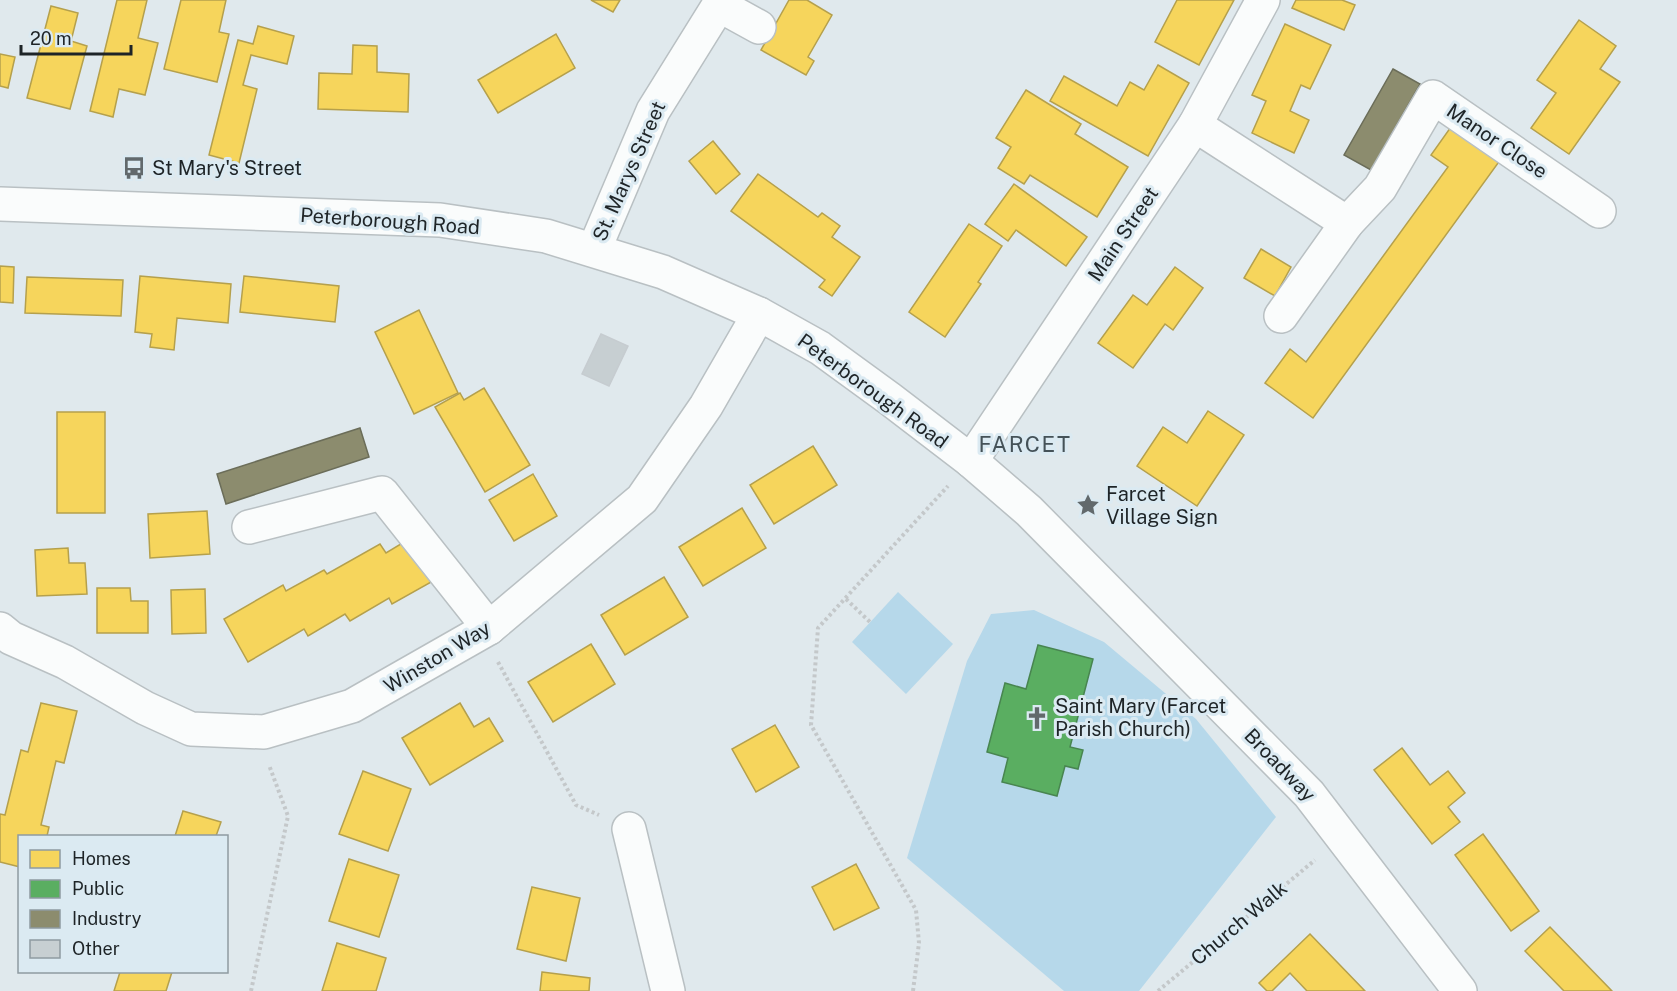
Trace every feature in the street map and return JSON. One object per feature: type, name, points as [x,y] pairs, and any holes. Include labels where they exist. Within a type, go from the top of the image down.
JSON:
[{"type":"street","name":"Main Street","points":[[962,472],[1195,125],[1263,0]]},
{"type":"street","points":[[720,2],[759,27]]},
{"type":"street","name":"St. Marys Street","points":[[594,250],[653,111],[720,2]]},
{"type":"street","name":"Manor Close","points":[[1281,315],[1347,223],[1380,188],[1433,97],[1599,211]]},
{"type":"street","points":[[1195,125],[1347,223]]},
{"type":"street","name":"Peterborough Road","points":[[0,204],[440,220],[546,236],[663,272],[759,314],[820,348],[962,472]]},
{"type":"street","name":"Winston Way","points":[[4,642],[65,662],[145,708],[191,729],[265,745],[352,706],[485,630],[642,499],[706,406],[759,314]]},
{"type":"street","name":"Broadway","points":[[962,472],[1029,511],[1309,794],[1460,991]]},
{"type":"street","points":[[249,527],[382,493],[485,630]]},
{"type":"street","points":[[629,829],[668,991]]},
{"type":"path","points":[[913,991],[919,943],[916,910],[811,725],[818,627],[962,472]]},
{"type":"path","points":[[846,598],[870,622]]},
{"type":"path","points":[[485,630],[576,805],[629,829]]},
{"type":"path","points":[[251,991],[288,816],[265,745]]},
{"type":"path","name":"Church Walk","points":[[1158,991],[1320,856]]},
{"type":"shaded area","points":[[898,592],[953,644],[906,694],[852,642]]},
{"type":"shaded area","points":[[1034,610],[1104,642],[1196,719],[1276,817],[1139,991],[1064,991],[907,858],[967,661],[991,614]]},
{"type":"building: Homes","points":[[117,0],[147,0],[138,38],[158,43],[145,95],[119,89],[113,117],[90,111]]},
{"type":"building: Homes","points":[[181,0],[226,0],[219,32],[229,34],[217,82],[164,69]]},
{"type":"building: Homes","points":[[591,0],[620,0],[613,12]]},
{"type":"building: Homes","points":[[789,0],[807,0],[832,15],[808,57],[814,61],[806,75],[761,50]]},
{"type":"building: Homes","points":[[1177,0],[1234,0],[1199,65],[1155,42]]},
{"type":"building: Homes","points":[[1296,0],[1342,0],[1355,5],[1344,30],[1292,8]]},
{"type":"building: Homes","points":[[51,6],[78,13],[71,41],[87,46],[70,109],[27,98]]},
{"type":"building: Homes","points":[[1579,20],[1616,46],[1600,69],[1620,82],[1569,154],[1531,128],[1556,93],[1537,80]]},
{"type":"building: Homes","points":[[1285,24],[1331,45],[1310,89],[1301,85],[1290,111],[1309,120],[1294,153],[1252,133],[1266,101],[1252,95]]},
{"type":"building: Homes","points":[[258,26],[294,36],[287,64],[251,55],[243,85],[257,89],[239,163],[209,155],[238,40],[253,44]]},
{"type":"building: Homes","points":[[556,34],[575,68],[498,113],[478,80]]},
{"type":"building: Homes","points":[[353,45],[377,46],[377,72],[409,74],[408,112],[318,109],[319,73],[352,74]]},
{"type":"building: Homes","points":[[0,54],[15,57],[8,88],[0,86]]},
{"type":"building: Homes","points":[[1158,65],[1189,83],[1148,156],[1050,101],[1064,76],[1117,106],[1130,82],[1144,90]]},
{"type":"building: Homes","points":[[1026,90],[1081,124],[1075,134],[1128,167],[1097,217],[1030,175],[1024,184],[998,168],[1011,147],[996,138]]},
{"type":"building: Homes","points":[[1453,124],[1501,159],[1313,418],[1265,383],[1290,349],[1306,362],[1448,167],[1431,155]]},
{"type":"building: Homes","points":[[713,141],[740,174],[716,194],[689,161]]},
{"type":"building: Homes","points":[[758,174],[818,217],[822,213],[840,226],[832,237],[860,257],[832,296],[819,287],[825,280],[731,211]]},
{"type":"building: Homes","points":[[1014,184],[1087,237],[1066,266],[1016,230],[1008,241],[985,224]]},
{"type":"building: Homes","points":[[969,224],[1002,246],[978,282],[981,284],[945,337],[909,312]]},
{"type":"building: Homes","points":[[1261,249],[1291,267],[1275,296],[1244,278]]},
{"type":"building: Homes","points":[[0,266],[14,267],[13,303],[0,302]]},
{"type":"building: Homes","points":[[1175,267],[1203,288],[1173,330],[1165,324],[1133,368],[1098,343],[1133,295],[1147,305]]},
{"type":"building: Homes","points":[[140,276],[231,284],[228,323],[177,318],[174,350],[150,347],[152,334],[135,332]]},
{"type":"building: Homes","points":[[244,276],[339,286],[335,322],[240,312]]},
{"type":"building: Homes","points":[[27,277],[123,280],[121,316],[25,313]]},
{"type":"building: Homes","points":[[419,310],[458,393],[414,414],[375,332]]},
{"type":"building: Homes","points":[[484,388],[530,465],[485,492],[435,407],[460,393],[464,400]]},
{"type":"building: Homes","points":[[1208,411],[1244,435],[1197,506],[1137,466],[1163,427],[1187,443]]},
{"type":"building: Homes","points":[[57,412],[105,412],[105,513],[57,513]]},
{"type":"building: Homes","points":[[813,446],[837,485],[774,524],[750,485]]},
{"type":"building: Homes","points":[[533,474],[557,516],[514,541],[489,500]]},
{"type":"building: Homes","points":[[742,508],[766,548],[703,586],[679,547]]},
{"type":"building: Homes","points":[[207,511],[210,554],[150,558],[148,514]]},
{"type":"building: Homes","points":[[409,539],[433,581],[392,604],[389,598],[350,621],[345,614],[308,636],[304,629],[248,662],[224,619],[283,585],[286,591],[324,570],[327,574],[380,544],[386,553]]},
{"type":"building: Homes","points":[[68,548],[69,563],[85,563],[87,594],[37,596],[35,550]]},
{"type":"building: Homes","points":[[664,577],[688,617],[625,655],[601,615]]},
{"type":"building: Homes","points":[[97,588],[130,588],[131,601],[148,601],[148,633],[97,633]]},
{"type":"building: Homes","points":[[205,589],[206,633],[172,634],[171,590]]},
{"type":"building: Homes","points":[[591,644],[615,684],[553,722],[528,682]]},
{"type":"building: Homes","points":[[41,703],[77,711],[64,763],[56,761],[41,825],[49,827],[47,835],[18,835],[18,866],[0,862],[0,814],[5,815],[21,750],[28,752]]},
{"type":"building: Homes","points":[[460,703],[474,727],[489,718],[503,741],[430,785],[402,738]]},
{"type":"building: Homes","points":[[775,725],[799,767],[756,792],[732,749]]},
{"type":"building: Homes","points":[[1402,748],[1430,785],[1448,771],[1465,793],[1448,807],[1460,822],[1432,844],[1374,770]]},
{"type":"building: Homes","points":[[363,771],[411,789],[388,851],[339,834]]},
{"type":"building: Homes","points":[[183,811],[221,822],[216,835],[175,835]]},
{"type":"building: Homes","points":[[1483,834],[1539,911],[1511,931],[1455,855]]},
{"type":"building: Homes","points":[[349,859],[399,875],[379,937],[329,921]]},
{"type":"building: Homes","points":[[856,864],[879,908],[834,930],[812,887]]},
{"type":"building: Homes","points":[[532,887],[580,898],[566,961],[517,949]]},
{"type":"building: Homes","points":[[1550,927],[1612,991],[1564,991],[1525,951]]},
{"type":"building: Homes","points":[[1310,934],[1365,991],[1307,991],[1290,973],[1272,991],[1267,991],[1259,983]]},
{"type":"building: Homes","points":[[337,943],[386,958],[376,991],[322,991]]},
{"type":"building: Homes","points":[[542,972],[590,978],[589,991],[540,991]]},
{"type":"building: Homes","points":[[120,973],[172,973],[166,991],[114,991]]},
{"type":"building: Public","name":"Saint Mary (Farcet Parish Church)","points":[[1038,645],[1093,659],[1070,747],[1083,750],[1078,769],[1065,766],[1057,796],[1002,782],[1008,758],[987,752],[1005,683],[1026,689]]},
{"type":"building: Industry","points":[[1393,69],[1420,84],[1371,170],[1344,155]]},
{"type":"building: Industry","points":[[360,428],[369,457],[226,504],[217,474]]},
{"type":"building: Other","points":[[601,334],[628,346],[609,386],[582,374]]},
{"type":"place","name":"St Mary's Street","points":[[134,168]]},
{"type":"place","name":"Farcet Village Sign","points":[[1088,505]]},
{"type":"place","name":"Saint Mary (Farcet Parish Church)","points":[[1037,718]]},
{"type":"district","name":"FARCET","points":[[1025,444]]}]
